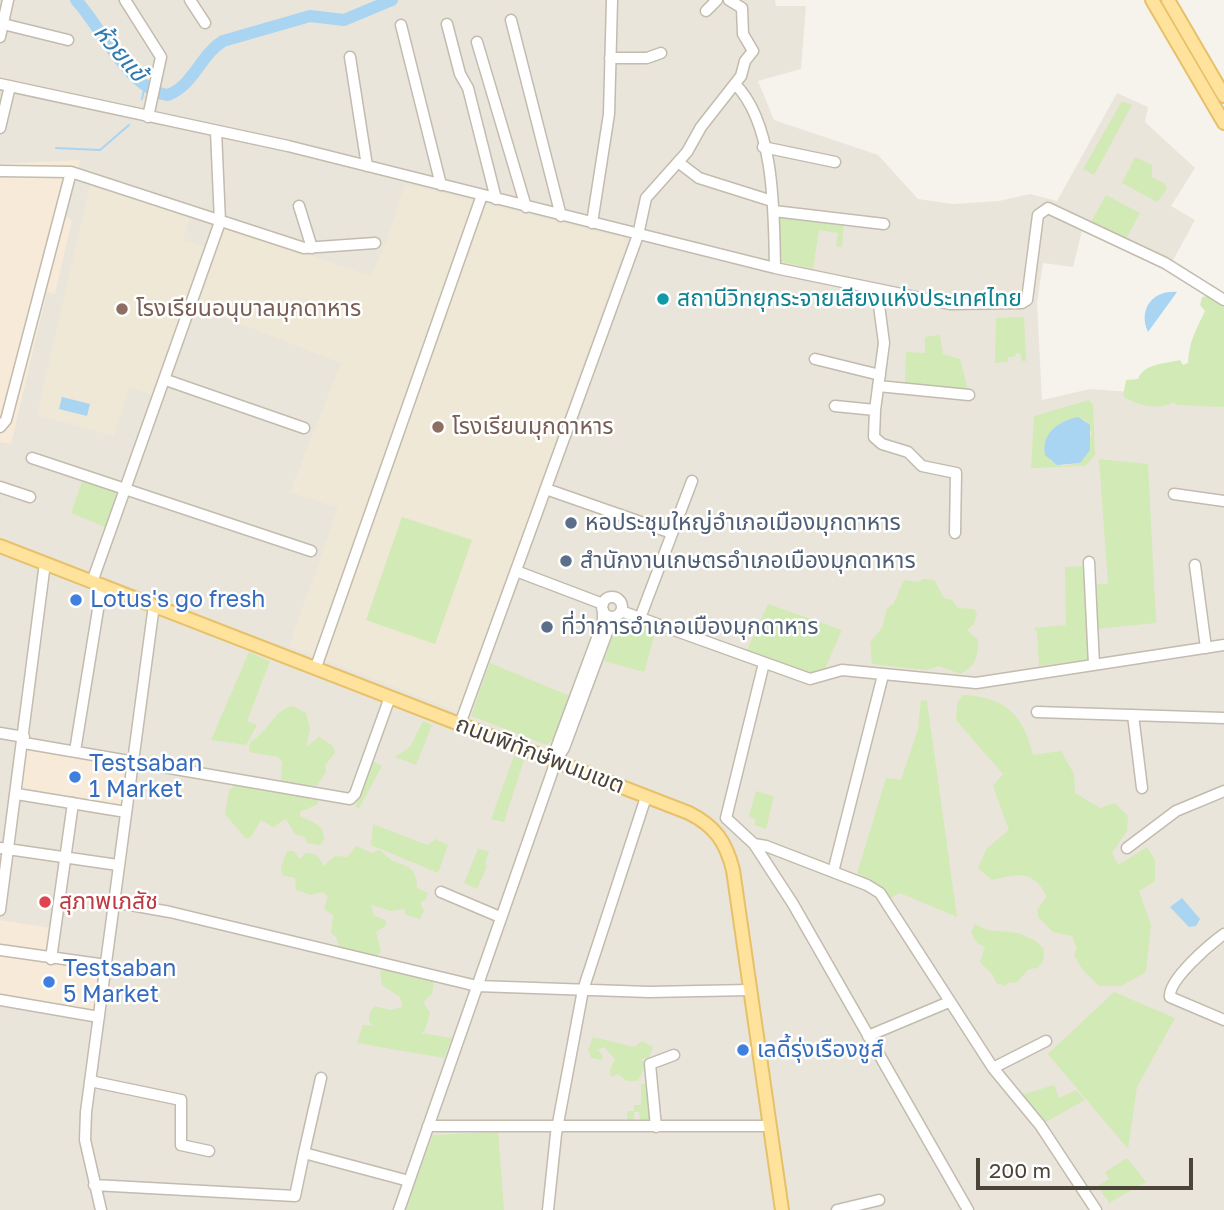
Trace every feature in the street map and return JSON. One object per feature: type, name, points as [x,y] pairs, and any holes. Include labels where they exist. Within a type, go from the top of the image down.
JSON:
[{"type":"main road","points":[[1152,0],[1224,123]]},
{"type":"main road","points":[[1168,0],[1224,96]]},
{"type":"main road","name":"ถนนพิทักษ์พนมเขต","points":[[0,546],[702,819],[725,844],[733,870],[782,1210]]},
{"type":"street","points":[[0,37],[8,0]]},
{"type":"street","points":[[125,0],[160,53],[149,113]]},
{"type":"street","points":[[190,0],[205,23]]},
{"type":"street","points":[[592,223],[609,114],[612,0]]},
{"type":"street","points":[[706,11],[717,0]]},
{"type":"street","points":[[460,724],[638,235],[646,198],[678,162],[735,83],[753,50],[743,34],[742,8],[729,0]]},
{"type":"street","points":[[511,20],[561,216]]},
{"type":"street","points":[[3,24],[68,40]]},
{"type":"street","points":[[447,24],[460,74],[468,88],[496,199]]},
{"type":"street","points":[[401,25],[441,185]]},
{"type":"street","points":[[477,42],[526,207]]},
{"type":"street","points":[[610,58],[647,58],[661,53]]},
{"type":"street","points":[[350,57],[367,166]]},
{"type":"street","points":[[735,83],[747,95],[758,116],[773,206],[775,268]]},
{"type":"street","points":[[0,128],[5,85],[149,113],[775,268],[967,306],[1024,303],[1027,299],[1038,215],[1041,210],[1048,208],[1165,263],[1224,300]]},
{"type":"street","points":[[75,751],[97,583],[220,222],[216,131]]},
{"type":"street","points":[[763,147],[835,162]]},
{"type":"street","points":[[678,162],[699,178],[773,206],[884,224]]},
{"type":"street","points":[[0,172],[71,172],[220,222],[312,248],[374,243]]},
{"type":"street","points":[[0,427],[6,420],[71,172]]},
{"type":"street","points":[[316,667],[482,195]]},
{"type":"street","points":[[299,206],[312,248]]},
{"type":"street","points":[[877,289],[884,343],[873,432],[878,441],[908,452],[922,466],[956,473],[955,533]]},
{"type":"street","points":[[815,359],[879,380],[969,395]]},
{"type":"street","points":[[166,380],[304,428]]},
{"type":"street","points":[[835,406],[875,410]]},
{"type":"street","points":[[32,458],[311,551]]},
{"type":"street","points":[[640,618],[692,481]]},
{"type":"street","points":[[0,487],[30,497]]},
{"type":"street","points":[[546,489],[672,533]]},
{"type":"street","points":[[1174,494],[1224,500]]},
{"type":"street","points":[[1089,562],[1094,664]]},
{"type":"street","points":[[0,910],[4,849],[17,794],[45,563]]},
{"type":"street","points":[[1195,565],[1206,648]]},
{"type":"street","points":[[516,571],[603,607],[607,615],[619,613],[640,618],[810,679],[842,670],[976,683],[1224,645]]},
{"type":"street","points":[[399,1210],[556,761],[564,748],[609,627],[619,613],[621,602],[616,598],[610,598],[603,607],[603,622],[557,746],[556,761]]},
{"type":"street","points":[[100,1210],[85,1140],[90,1081],[154,605]]},
{"type":"street","points":[[764,663],[725,816],[729,823],[754,844],[793,904],[968,1210]]},
{"type":"street","points":[[833,872],[883,675]]},
{"type":"street","points":[[0,733],[75,751],[352,799],[390,697]]},
{"type":"street","points":[[1037,712],[1224,718]]},
{"type":"street","points":[[1133,715],[1142,788]]},
{"type":"street","points":[[1127,848],[1176,810],[1223,793]]},
{"type":"street","points":[[17,794],[126,812]]},
{"type":"street","points":[[548,1210],[557,1126],[583,990],[646,797]]},
{"type":"street","points":[[51,959],[73,803]]},
{"type":"street","points":[[754,844],[766,846],[833,872],[880,893],[993,1068],[1040,1125],[1096,1210]]},
{"type":"street","points":[[4,849],[118,865]]},
{"type":"street","points":[[441,892],[500,917]]},
{"type":"street","points":[[114,902],[170,912],[477,986],[583,990],[750,990]]},
{"type":"street","points":[[1224,934],[1174,982],[1169,992],[1170,998],[1177,1003],[1224,1020]]},
{"type":"street","points":[[0,950],[106,965]]},
{"type":"street","points":[[0,1000],[99,1017]]},
{"type":"street","points":[[868,1036],[949,1002]]},
{"type":"street","points":[[993,1068],[1046,1041]]},
{"type":"street","points":[[656,1127],[650,1064],[674,1055]]},
{"type":"street","points":[[94,1185],[295,1196],[321,1079]]},
{"type":"street","points":[[90,1081],[181,1100],[181,1145],[209,1151]]},
{"type":"street","points":[[428,1126],[769,1126]]},
{"type":"street","points":[[304,1153],[409,1181]]},
{"type":"street","points":[[836,1210],[879,1200]]},
{"type":"shaded area","points":[[0,0],[775,0],[776,6],[806,6],[801,69],[758,81],[774,120],[878,155],[918,199],[953,204],[999,201],[1030,194],[1057,201],[1117,93],[1148,107],[1145,122],[1195,168],[1171,206],[1195,220],[1167,271],[1082,231],[1073,267],[1043,263],[1037,303],[1042,400],[1090,389],[1224,399],[1224,1210],[0,1210]]},
{"type":"shaded area","points":[[80,160],[65,216],[72,220],[55,294],[47,292],[11,444],[0,442],[0,164]]},
{"type":"shaded area","name":"โรงเรียนอนุบาลมุกดาหาร","points":[[91,181],[190,216],[183,240],[204,247],[154,395],[129,387],[114,436],[37,415]]},
{"type":"shaded area","name":"โรงเรียนมุกดาหาร","points":[[405,184],[472,200],[475,205],[485,204],[624,238],[627,242],[459,712],[289,646],[338,508],[290,492],[341,363],[197,307],[223,227],[371,276],[387,240]]},
{"type":"shaded area","name":"Testsaban 1 Market","points":[[26,745],[131,762],[125,810],[20,792]]},
{"type":"shaded area","name":"Testsaban 5 Market","points":[[0,920],[51,928],[49,953],[100,960],[93,1019],[0,1004]]},
{"type":"green space","points":[[1122,101],[1132,105],[1094,175],[1083,169]]},
{"type":"green space","points":[[1135,157],[1152,165],[1152,177],[1165,184],[1167,189],[1157,202],[1122,183]]},
{"type":"green space","points":[[1106,195],[1140,213],[1126,239],[1091,222]]},
{"type":"green space","points":[[777,217],[844,222],[842,247],[836,246],[838,233],[819,230],[813,269],[779,261]]},
{"type":"green space","points":[[1207,296],[1224,307],[1224,407],[1178,405],[1173,402],[1168,405],[1148,406],[1123,396],[1126,380],[1138,379],[1150,367],[1180,360],[1183,365],[1188,363],[1191,343],[1205,311],[1200,305],[1202,297]]},
{"type":"green space","points":[[1024,317],[1026,361],[1022,361],[1020,353],[1016,353],[1015,357],[1008,357],[1008,362],[995,363],[996,318]]},
{"type":"green space","points":[[940,335],[943,354],[960,359],[968,390],[905,383],[906,352],[925,353],[925,337]]},
{"type":"green space","points":[[1089,400],[1093,405],[1095,455],[1085,466],[1031,468],[1034,416]],"holes":[[[1084,419],[1092,433],[1080,463],[1064,466],[1050,461]]]},
{"type":"green space","points":[[1099,459],[1148,464],[1156,623],[1096,629],[1094,584],[1108,584]]},
{"type":"green space","points":[[83,479],[117,492],[105,527],[71,513]]},
{"type":"green space","points":[[402,517],[472,540],[435,644],[366,620]]},
{"type":"green space","points":[[1084,566],[1089,659],[1039,666],[1037,632],[1034,628],[1066,625],[1065,567]]},
{"type":"green space","points":[[923,579],[934,580],[944,598],[952,600],[958,608],[974,609],[977,613],[974,624],[967,630],[978,640],[977,656],[970,668],[960,674],[939,666],[926,670],[872,664],[870,642],[882,628],[887,609],[894,603],[904,580],[919,582]]},
{"type":"green space","points":[[768,604],[842,630],[824,671],[814,675],[746,652]]},
{"type":"green space","points":[[630,621],[656,630],[644,672],[604,661],[616,631]]},
{"type":"green space","points":[[249,652],[270,661],[247,721],[257,725],[246,745],[211,740]]},
{"type":"green space","points":[[490,663],[570,696],[554,738],[547,745],[471,716]]},
{"type":"green space","points":[[963,695],[990,699],[1010,710],[1024,729],[1033,755],[1061,751],[1074,774],[1075,793],[1100,808],[1115,803],[1128,816],[1127,831],[1112,853],[1118,865],[1147,847],[1155,860],[1155,881],[1139,891],[1151,925],[1146,972],[1121,986],[1099,986],[1082,969],[1074,955],[1077,948],[1072,936],[1053,932],[1038,917],[1037,910],[1047,896],[1036,881],[1017,875],[992,880],[978,868],[987,848],[1009,830],[993,786],[1003,774],[956,720],[957,703]]},
{"type":"green space","points":[[921,700],[927,701],[957,917],[900,893],[889,899],[856,877],[886,778],[901,780],[918,729]]},
{"type":"green space","points":[[293,706],[306,713],[310,729],[306,747],[319,737],[333,746],[335,753],[325,765],[326,772],[317,786],[285,783],[281,780],[282,762],[278,757],[249,752],[250,742],[262,733],[276,716]]},
{"type":"green space","points":[[423,721],[432,725],[416,765],[395,757],[410,747]]},
{"type":"green space","points":[[514,756],[524,760],[504,822],[491,819]]},
{"type":"green space","points":[[372,761],[382,766],[359,808],[355,807]]},
{"type":"green space","points":[[237,784],[255,790],[318,799],[318,804],[300,812],[300,816],[320,827],[324,840],[320,845],[307,843],[305,837],[295,834],[286,819],[273,827],[261,820],[251,837],[246,839],[225,814],[229,790]]},
{"type":"green space","points":[[756,791],[774,796],[766,829],[754,825],[756,820],[749,816]]},
{"type":"green space","points":[[373,824],[427,845],[436,839],[448,845],[438,873],[371,845]]},
{"type":"green space","points":[[356,846],[372,853],[379,850],[391,860],[407,866],[415,876],[417,888],[428,893],[426,899],[420,903],[424,910],[420,919],[406,915],[404,909],[390,911],[372,905],[373,915],[385,920],[387,925],[376,932],[381,951],[377,956],[340,949],[336,937],[331,933],[333,915],[324,909],[328,896],[323,892],[310,895],[296,890],[295,878],[282,875],[281,867],[287,851],[294,851],[300,859],[306,853],[315,855],[323,866],[335,856],[347,857]]},
{"type":"green space","points":[[478,849],[489,851],[485,864],[487,866],[477,889],[464,883]]},
{"type":"green space","points":[[975,924],[987,930],[1018,933],[1036,941],[1044,949],[1043,961],[1038,968],[1029,969],[1016,983],[1009,982],[1005,986],[996,983],[993,975],[980,962],[985,947],[977,943],[971,933]]},
{"type":"green space","points":[[389,970],[434,982],[432,994],[423,1002],[430,1013],[425,1030],[421,1033],[452,1038],[444,1058],[357,1043],[363,1025],[374,1026],[369,1022],[369,1015],[374,1006],[391,1010],[402,1007],[400,997],[382,985],[380,971]]},
{"type":"green space","points":[[1114,992],[1175,1018],[1137,1087],[1128,1149],[1048,1054]]},
{"type":"green space","points":[[593,1037],[634,1047],[642,1041],[653,1047],[649,1058],[641,1059],[646,1065],[638,1081],[627,1081],[618,1074],[611,1077],[610,1069],[615,1059],[604,1047],[598,1050],[603,1056],[602,1060],[591,1058],[588,1050]]},
{"type":"green space","points":[[641,1084],[648,1084],[652,1121],[640,1121],[639,1112],[634,1112],[634,1121],[627,1121],[627,1111],[634,1111],[634,1105],[641,1105]]},
{"type":"green space","points":[[1054,1085],[1059,1098],[1076,1090],[1085,1100],[1044,1123],[1021,1095]]},
{"type":"green space","points":[[498,1132],[504,1210],[405,1210],[433,1135]]},
{"type":"green space","points":[[1127,1158],[1146,1182],[1109,1203],[1098,1186],[1109,1179],[1105,1172]]},
{"type":"water","points":[[1177,292],[1148,332],[1145,316],[1149,303],[1161,294]]},
{"type":"water","points":[[62,397],[90,404],[87,416],[59,409]]},
{"type":"water","points":[[1078,417],[1090,425],[1090,450],[1080,463],[1057,465],[1045,455],[1046,440],[1058,425]]},
{"type":"water","points":[[1182,898],[1200,919],[1196,926],[1189,927],[1170,907]]},
{"type":"waterway","name":"ห้วยแข้","points":[[76,0],[128,70],[154,91],[168,95],[185,84],[208,54],[223,41],[310,16],[344,20],[392,0]]},
{"type":"waterway","points":[[142,99],[145,85]]},
{"type":"waterway","points":[[56,148],[100,150],[129,125]]},
{"type":"place","name":"สถานีวิทยุกระจายเสียงแห่งประเทศไทย","points":[[663,299]]},
{"type":"place","name":"โรงเรียนอนุบาลมุกดาหาร","points":[[122,309]]},
{"type":"place","name":"โรงเรียนมุกดาหาร","points":[[438,427]]},
{"type":"place","name":"หอประชุมใหญ่อำเภอเมืองมุกดาหาร","points":[[571,523]]},
{"type":"place","name":"สำนักงานเกษตรอำเภอเมืองมุกดาหาร","points":[[566,561]]},
{"type":"place","name":"Lotus's go fresh","points":[[76,600]]},
{"type":"place","name":"ที่ว่าการอำเภอเมืองมุกดาหาร","points":[[547,627]]},
{"type":"place","name":"Testsaban 1 Market","points":[[75,777]]},
{"type":"place","name":"สุภาพเภสัช","points":[[45,902]]},
{"type":"place","name":"Testsaban 5 Market","points":[[49,982]]},
{"type":"place","name":"เลดี้รุ่งเรืองชูส์","points":[[743,1050]]}]
